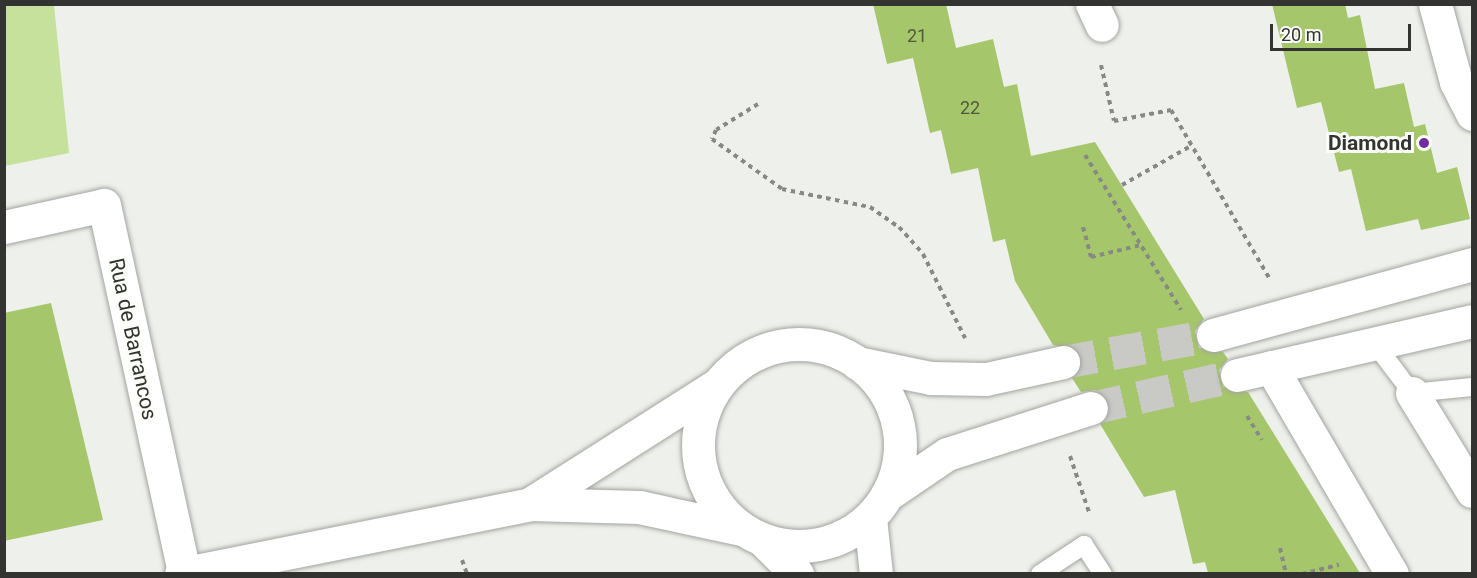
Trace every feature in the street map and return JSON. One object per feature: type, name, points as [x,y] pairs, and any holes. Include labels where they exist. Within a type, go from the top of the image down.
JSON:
[{"type":"street","points":[[1440,13],[1473,44]]},
{"type":"street","points":[[1440,13],[1456,82],[1473,114]]},
{"type":"street","name":"Rua de Barrancos","points":[[4,226],[104,205],[183,573]]},
{"type":"street","points":[[1213,335],[1473,264]]},
{"type":"street","points":[[1237,375],[1473,321]]},
{"type":"street","points":[[530,504],[715,386],[738,364],[766,349],[797,344],[829,348],[857,363],[931,378],[986,379],[1063,362]]},
{"type":"street","points":[[857,363],[884,393],[898,423],[898,464],[879,506],[876,573]]},
{"type":"street","points":[[1270,367],[1392,573]]},
{"type":"street","points":[[715,386],[701,415],[699,458],[718,507],[798,573]]},
{"type":"street","points":[[1412,393],[1473,491]]},
{"type":"street","points":[[183,573],[530,504],[639,507],[753,535],[820,545],[879,506],[947,454],[1056,415],[1090,408]]},
{"type":"lane","points":[[1375,344],[1412,393],[1473,387]]},
{"type":"lane","points":[[1040,573],[1084,545],[1103,573]]},
{"type":"path","points":[[1110,101],[1114,121],[1171,110],[1290,314]]},
{"type":"path","points":[[758,104],[716,130],[712,139],[782,189],[870,207],[899,227],[923,254],[955,318]]},
{"type":"path","points":[[1122,185],[1191,146]]},
{"type":"path","points":[[1083,227],[1091,257],[1141,245]]},
{"type":"path","points":[[1056,415],[1090,514],[1084,545]]},
{"type":"path","points":[[1280,548],[1286,573]]},
{"type":"path","points":[[1302,573],[1339,564]]},
{"type":"green space","points":[[5,4],[54,5],[69,153],[5,166]]},
{"type":"building","points":[[873,4],[946,4],[956,48],[993,39],[1004,87],[1017,84],[1031,156],[1095,142],[1204,319],[1195,331],[1199,348],[1223,352],[1228,359],[1219,370],[1223,387],[1248,392],[1360,573],[1208,573],[1205,562],[1193,564],[1175,490],[1144,497],[1100,424],[1109,413],[1109,402],[1096,390],[1081,392],[1072,378],[1081,367],[1077,350],[1053,345],[1015,281],[1005,239],[993,242],[978,168],[951,174],[941,130],[930,133],[913,58],[887,64]]},
{"type":"building","points":[[1272,4],[1345,4],[1348,18],[1360,15],[1375,89],[1404,83],[1414,127],[1425,124],[1437,173],[1457,167],[1470,219],[1421,230],[1418,219],[1366,231],[1351,169],[1339,172],[1321,102],[1297,108]]},
{"type":"building","points":[[51,303],[103,520],[4,541],[4,313]]},
{"type":"tunnel","points":[[1063,362],[1213,335]]},
{"type":"tunnel","points":[[1091,408],[1237,375]]},
{"type":"place","name":"Diamond","points":[[1424,143]]}]
